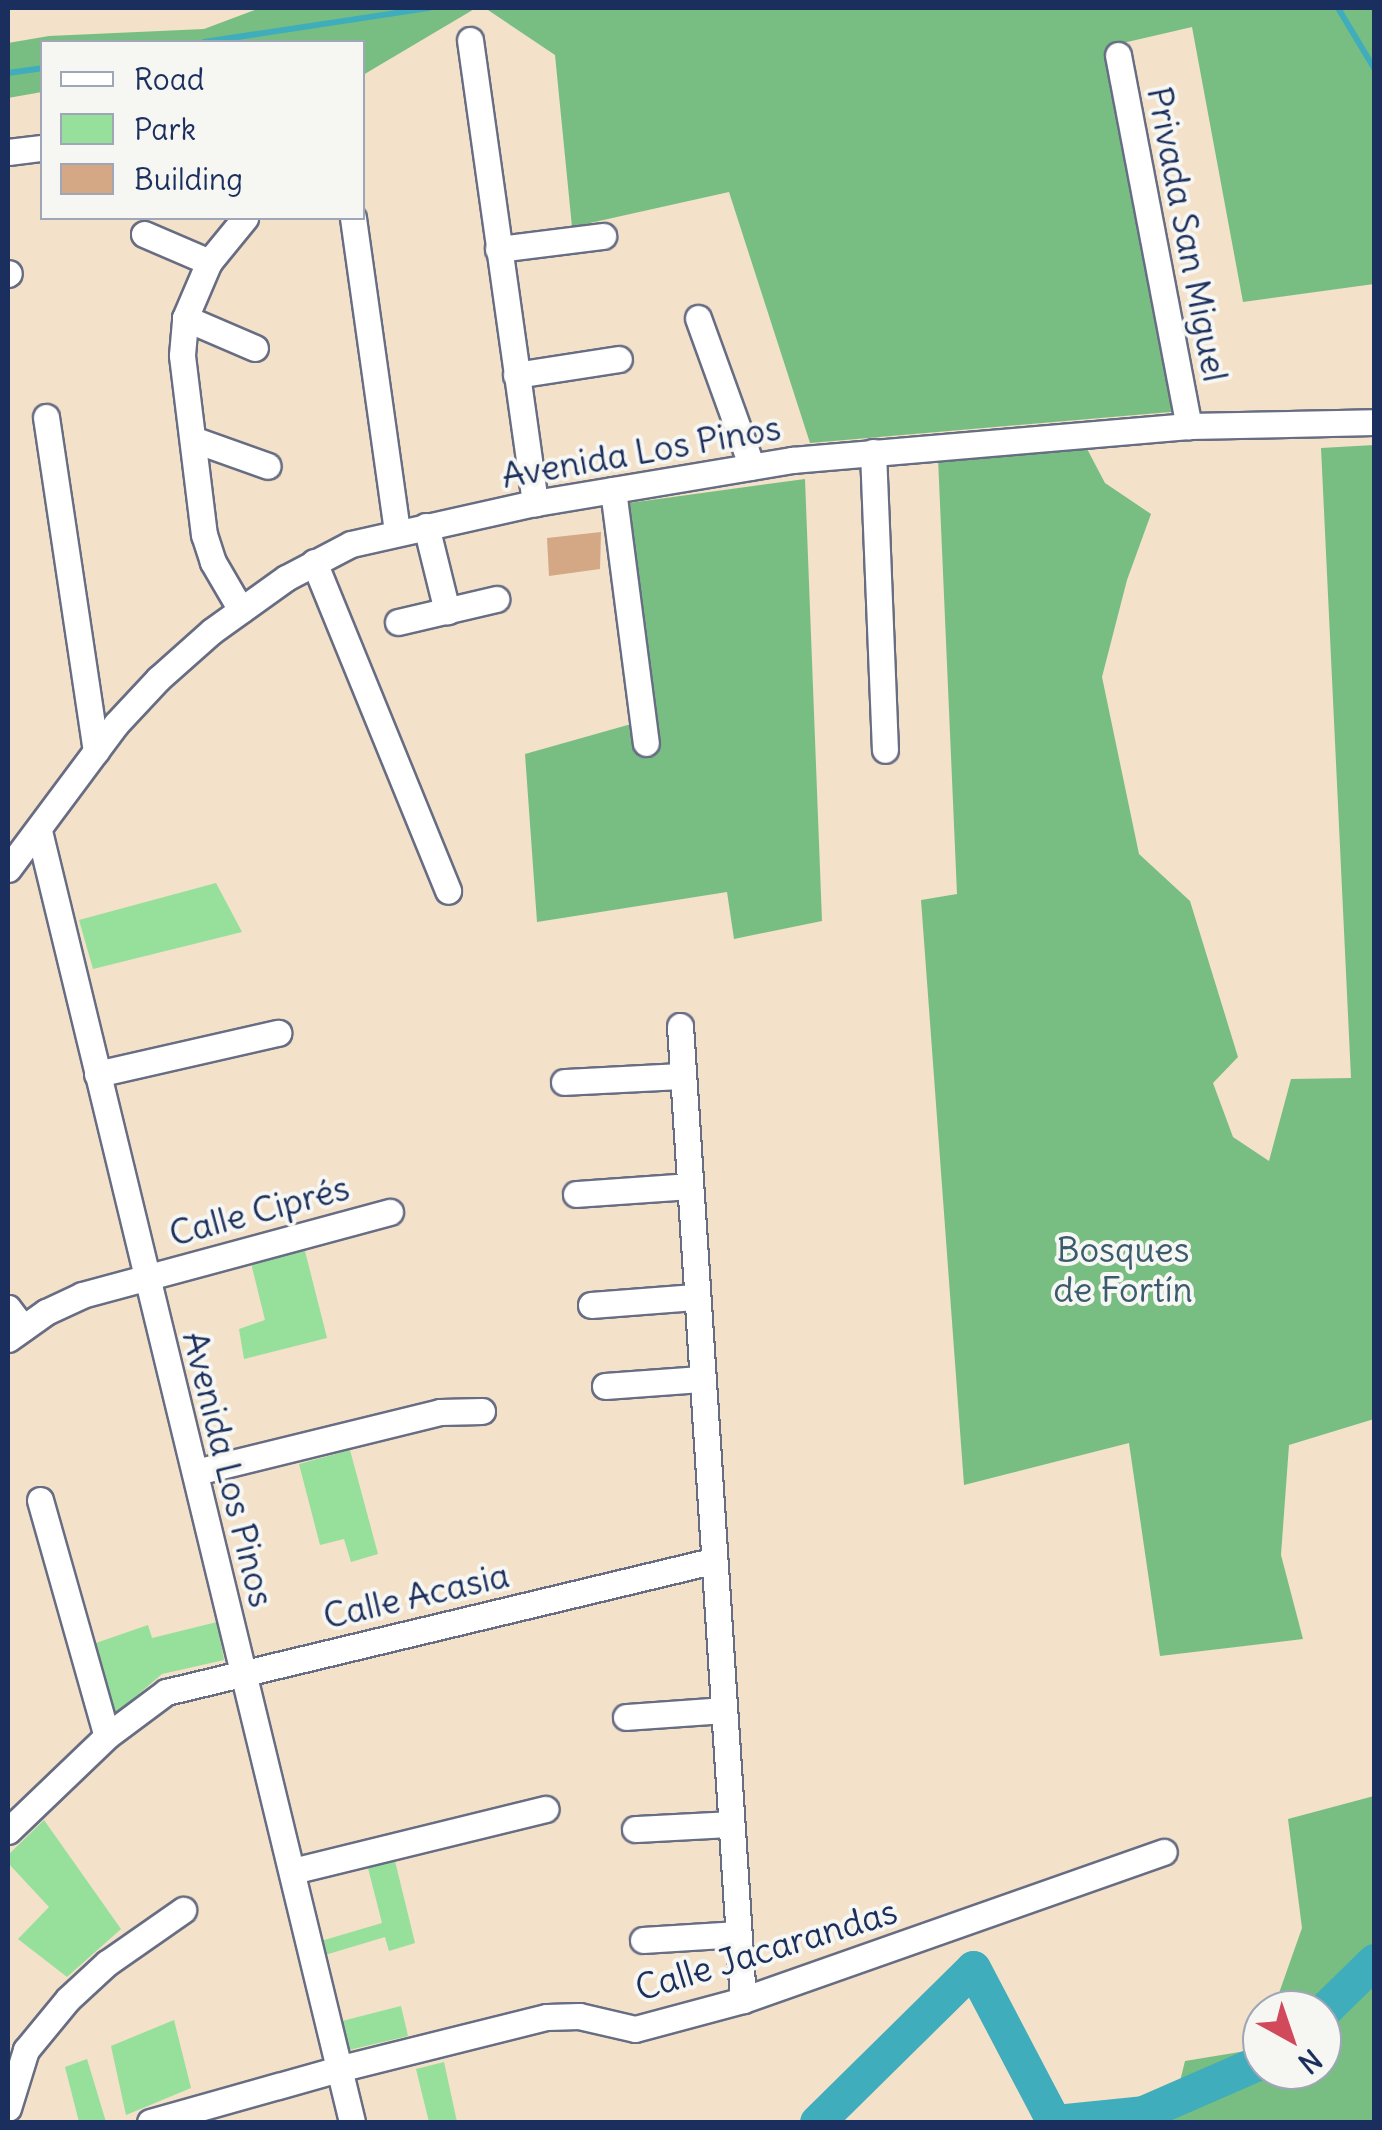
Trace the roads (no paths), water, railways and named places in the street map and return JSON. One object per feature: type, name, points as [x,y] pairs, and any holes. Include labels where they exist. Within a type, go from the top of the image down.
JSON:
[{"type":"street","points":[[470,40],[535,504]]},
{"type":"street","name":"Privada San Miguel","points":[[1118,55],[1189,426]]},
{"type":"street","points":[[8,152],[40,148]]},
{"type":"street","points":[[241,610],[212,562],[204,536],[182,355],[185,318],[209,262],[243,220]]},
{"type":"street","points":[[353,220],[397,532]]},
{"type":"street","points":[[144,234],[209,262]]},
{"type":"street","points":[[498,249],[602,236]]},
{"type":"street","points":[[185,318],[255,348]]},
{"type":"street","points":[[698,318],[752,468]]},
{"type":"street","points":[[516,375],[619,359]]},
{"type":"street","points":[[46,417],[96,751]]},
{"type":"street","name":"Avenida Los Pinos","points":[[8,869],[96,751],[158,678],[241,610],[314,562],[351,544],[613,490],[873,452],[1189,426],[1374,422]]},
{"type":"street","points":[[194,440],[268,466]]},
{"type":"street","points":[[873,452],[884,750]]},
{"type":"street","points":[[613,490],[646,743]]},
{"type":"street","points":[[426,526],[447,610]]},
{"type":"street","points":[[314,562],[448,891]]},
{"type":"street","points":[[398,622],[496,600]]},
{"type":"street","name":"Avenida Los Pinos","points":[[39,831],[352,2122]]},
{"type":"street","points":[[680,1026],[712,1561],[744,2000]]},
{"type":"street","points":[[97,1074],[278,1032]]},
{"type":"street","points":[[564,1082],[682,1076]]},
{"type":"street","points":[[576,1194],[688,1186]]},
{"type":"street","name":"Calle Ciprés","points":[[12,1325],[146,1275],[390,1212]]},
{"type":"street","points":[[591,1304],[695,1297]]},
{"type":"street","points":[[605,1386],[701,1380]]},
{"type":"street","points":[[196,1472],[440,1412],[482,1411]]},
{"type":"street","points":[[40,1500],[108,1736]]},
{"type":"street","name":"Calle Acasia","points":[[8,1831],[108,1736],[166,1692],[712,1561]]},
{"type":"street","points":[[626,1717],[723,1710]]},
{"type":"street","points":[[293,1871],[546,1809]]},
{"type":"street","points":[[635,1829],[730,1824]]},
{"type":"street","name":"Calle Jacarandas","points":[[150,2122],[338,2069],[547,2017],[579,2016],[635,2029],[744,2000],[1164,1852]]},
{"type":"street","points":[[8,2108],[26,2050],[68,1999],[107,1964],[183,1910]]},
{"type":"street","points":[[642,1940],[738,1934]]},
{"type":"waterway","points":[[217,40],[429,8]]},
{"type":"waterway","points":[[1338,8],[1374,68]]},
{"type":"waterway","points":[[8,73],[40,68]]},
{"type":"waterway","points":[[1342,1992],[1374,1961]]},
{"type":"waterway","points":[[817,2122],[973,1968],[1054,2122]]},
{"type":"waterway","points":[[1056,2122],[1143,2113],[1242,2070]]},
{"type":"park label","name":"Bosques de Fortín","points":[[1123,1269]]}]
